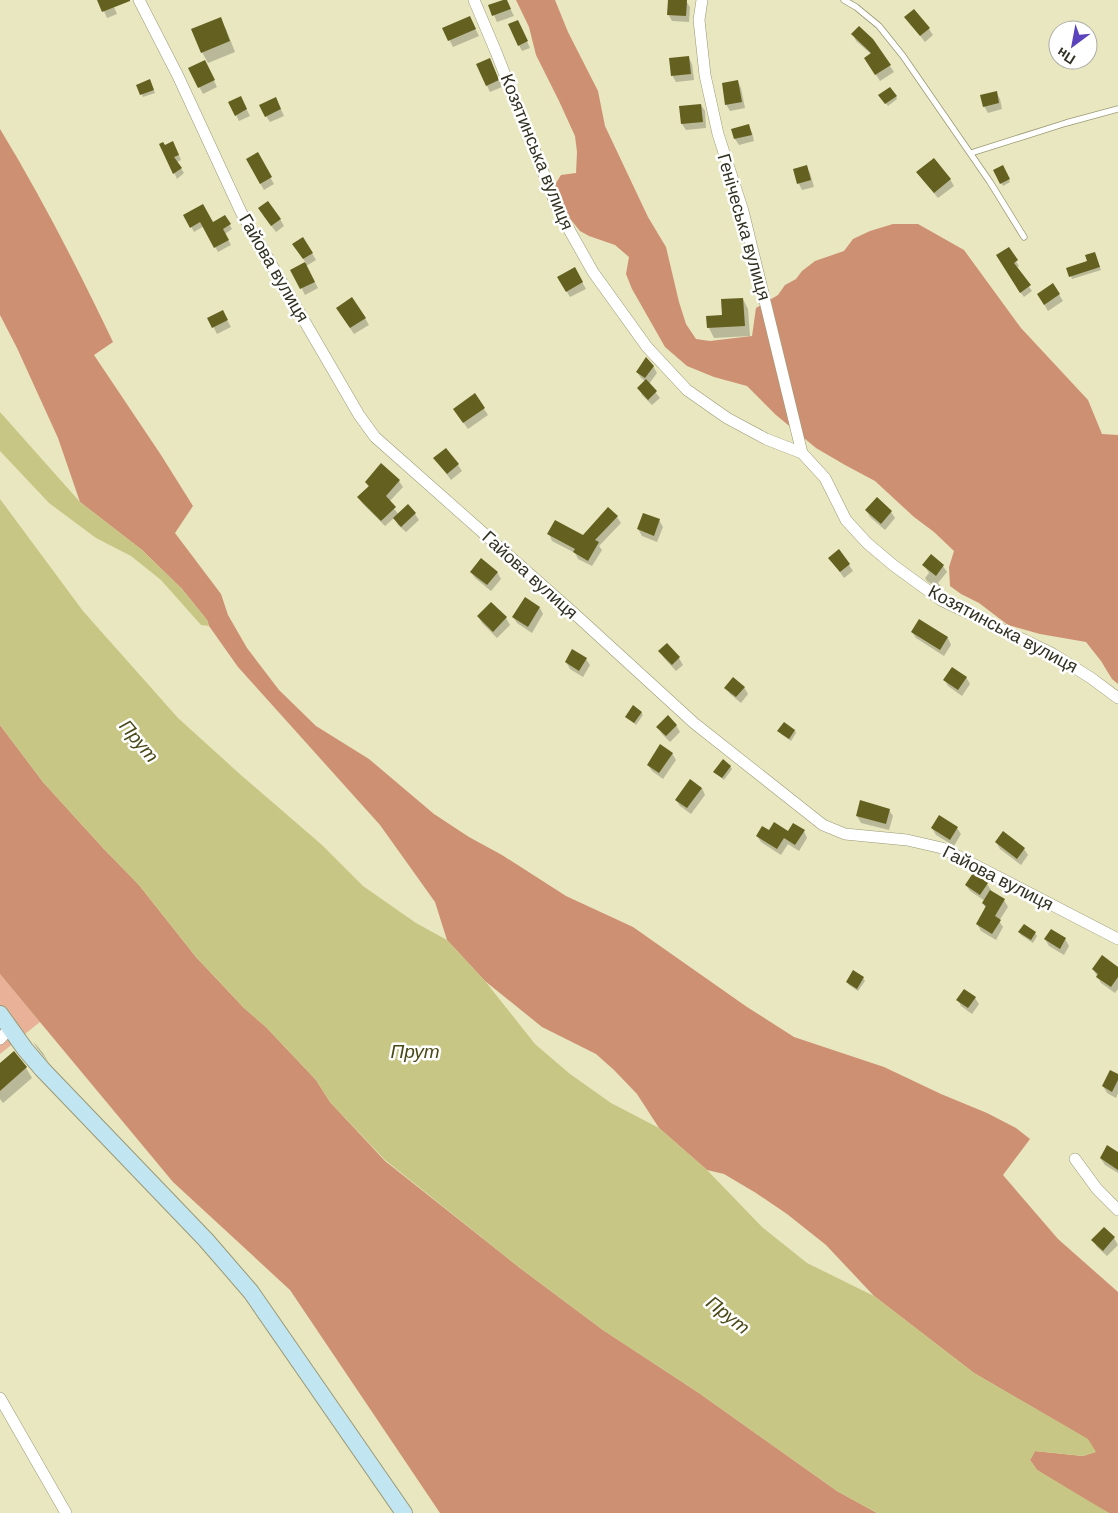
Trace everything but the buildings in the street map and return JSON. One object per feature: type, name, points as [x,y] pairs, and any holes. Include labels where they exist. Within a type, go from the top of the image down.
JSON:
[{"type":"street","name":"Гайова вулиця","points":[[139,0],[178,76],[241,212],[359,415],[375,437],[577,616],[694,723],[823,825],[845,834],[907,840],[942,848],[1118,939]]},
{"type":"street","name":"Козятинська вулиця","points":[[474,0],[558,210],[593,272],[647,347],[688,390],[727,418],[766,439],[802,453],[825,478],[846,520],[867,543],[893,565],[941,600],[1053,654],[1118,698]]},
{"type":"street","name":"Генічеська вулиця","points":[[702,0],[699,20],[705,75],[716,126],[743,211],[802,453]]},
{"type":"street","points":[[0,1014],[5,1033],[206,1240],[240,1279],[265,1311],[404,1513]]},
{"type":"street","points":[[1075,1159],[1097,1189],[1118,1210]]},
{"type":"street","points":[[0,1398],[66,1513]]},
{"type":"lane","points":[[844,0],[856,7],[879,26],[904,56],[971,153],[1024,237]]},
{"type":"lane","points":[[971,153],[1066,123],[1118,110]]},
{"type":"shaded area","points":[[516,0],[555,0],[568,32],[598,91],[605,126],[648,217],[666,247],[686,324],[696,339],[710,341],[752,336],[756,308],[778,295],[785,285],[796,279],[802,271],[815,261],[844,251],[853,239],[870,231],[893,224],[918,224],[964,250],[1021,328],[1088,400],[1102,434],[1118,435],[1118,684],[1112,679],[1086,642],[1040,634],[1008,625],[979,603],[950,586],[949,567],[954,551],[875,481],[816,448],[776,415],[747,386],[714,377],[687,366],[665,347],[632,289],[626,274],[629,257],[615,245],[580,231],[563,210],[553,188],[561,175],[576,173],[577,152],[575,136],[536,55],[529,27]]},
{"type":"shaded area","points":[[0,129],[59,234],[113,342],[94,355],[193,506],[175,533],[221,594],[228,615],[247,648],[279,690],[316,726],[369,759],[434,814],[566,896],[633,927],[747,1007],[794,1037],[884,1067],[987,1113],[1016,1128],[1030,1139],[1003,1175],[1058,1239],[1118,1292],[1118,1513],[1109,1513],[1089,1502],[1037,1470],[1030,1460],[1035,1451],[1083,1456],[1095,1452],[1087,1439],[974,1373],[874,1296],[826,1245],[787,1214],[724,1174],[707,1170],[659,1128],[637,1094],[596,1054],[542,1027],[485,981],[447,940],[435,902],[380,825],[238,667],[209,626],[207,620],[182,589],[142,550],[80,502],[58,438],[0,315]]},
{"type":"shaded area","points":[[0,725],[43,782],[139,885],[196,957],[316,1080],[330,1102],[385,1161],[520,1268],[603,1330],[699,1393],[837,1491],[877,1513],[440,1513],[290,1290],[173,1182],[0,974]]},
{"type":"shaded area","points":[[0,974],[40,1022],[0,1054]]},
{"type":"water","points":[[0,412],[80,502],[142,550],[182,589],[207,620],[209,626],[201,625],[161,580],[131,556],[96,538],[49,503],[0,451]]},
{"type":"water","name":"Прут","points":[[0,499],[83,611],[178,718],[322,845],[363,886],[416,923],[447,940],[485,981],[535,1044],[570,1074],[611,1103],[659,1128],[707,1170],[762,1227],[807,1263],[874,1296],[974,1373],[1088,1439],[1096,1452],[1083,1456],[1035,1451],[1030,1460],[1037,1470],[1109,1513],[877,1513],[837,1491],[699,1393],[603,1330],[520,1268],[385,1160],[330,1102],[316,1080],[196,957],[139,885],[43,782],[0,725]]}]
